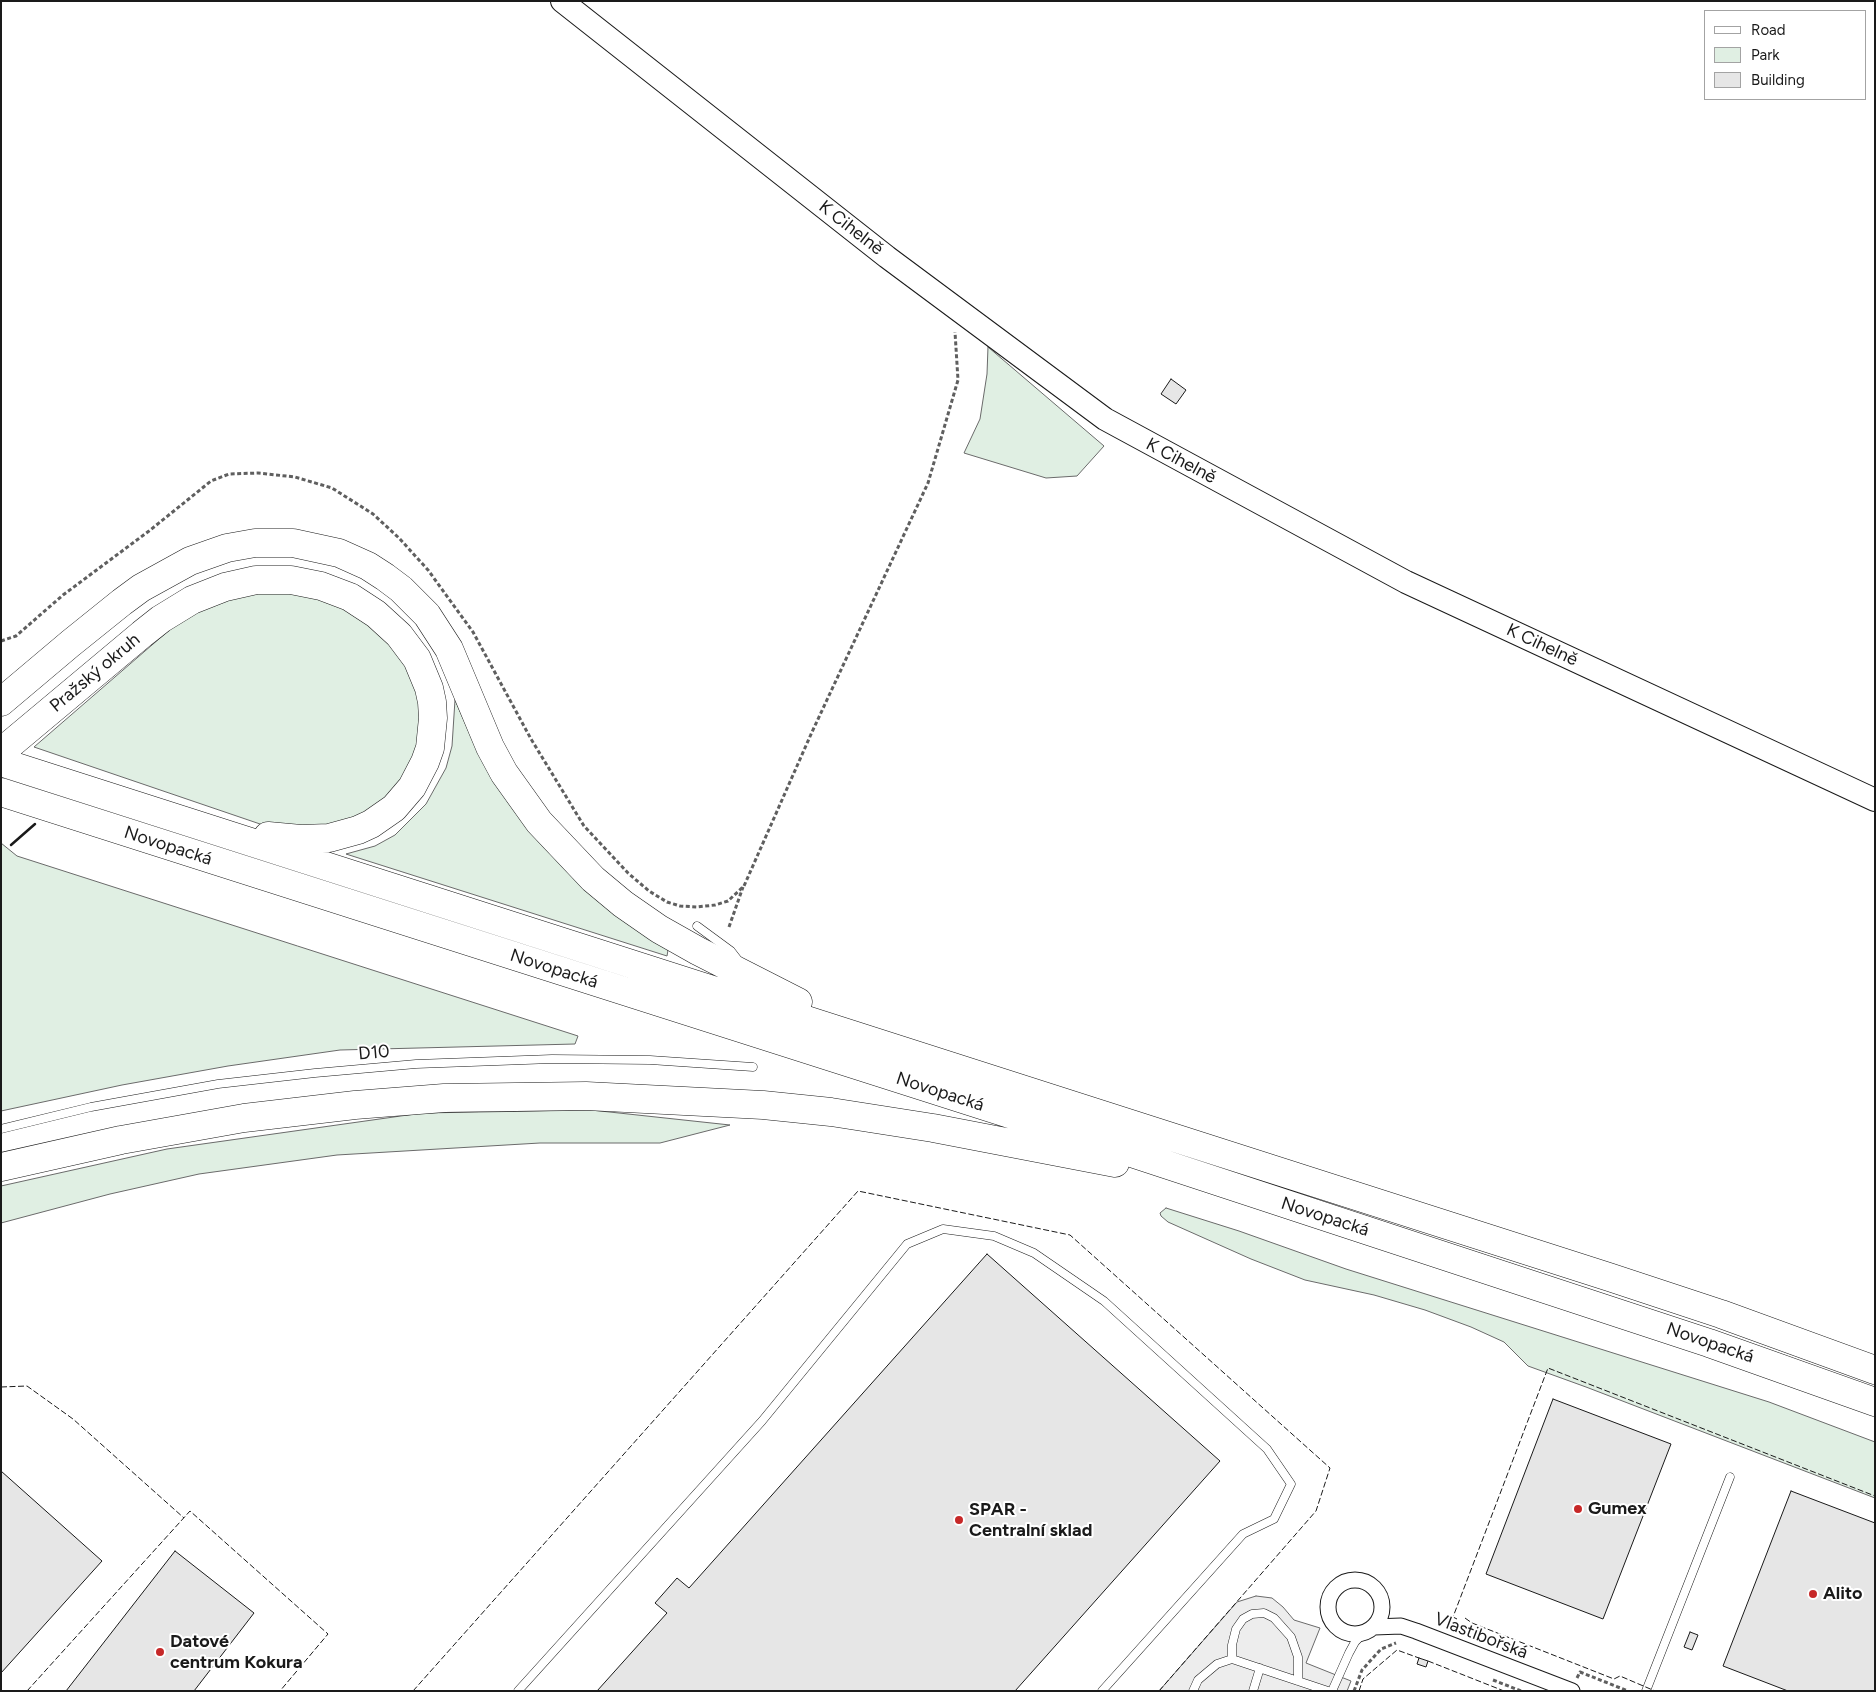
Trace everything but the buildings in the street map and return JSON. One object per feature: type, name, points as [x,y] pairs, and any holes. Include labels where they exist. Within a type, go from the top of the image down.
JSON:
[{"type":"highway","points":[[1,702],[90,627],[141,588],[172,570],[210,553],[255,543],[292,543],[323,548],[339,553],[379,573],[414,600],[427,615],[449,649],[490,747],[504,773],[527,806],[561,847],[593,879],[623,904],[667,933],[755,982],[887,1046]]},
{"type":"highway","name":"Pražský okruh","points":[[1,752],[161,619],[192,600],[208,593],[239,583],[273,579],[304,582],[350,597],[387,623],[407,646],[424,673],[429,688],[434,718],[430,748],[420,775],[404,798],[371,824],[344,835],[316,839],[286,838],[207,828]]},
{"type":"highway","name":"Novopacká","points":[[1,762],[1609,1276],[1875,1370]]},
{"type":"highway","name":"Novopacká","points":[[1,792],[1220,1182],[1710,1343],[1875,1402]]},
{"type":"highway","points":[[1,1167],[121,1140],[263,1116],[355,1105],[444,1098],[586,1096],[762,1105],[831,1112],[933,1128],[1220,1182]]},
{"type":"street","name":"K Cihelně","points":[[562,1],[879,251],[1105,419],[1406,582],[1875,800]]},
{"type":"street","name":"Vlastibořská","points":[[1369,1630],[1402,1626],[1574,1686]]},
{"type":"lane","points":[[697,926],[730,951],[755,982]]},
{"type":"lane","name":"D10","points":[[1,1129],[91,1107],[218,1084],[379,1067],[552,1059],[650,1060],[754,1067]]},
{"type":"lane","points":[[518,1691],[762,1422],[907,1244],[943,1229],[994,1236],[1034,1253],[1104,1301],[1267,1449],[1291,1484],[1274,1518],[1243,1534],[1102,1691]]},
{"type":"lane","points":[[1646,1691],[1730,1477]]},
{"type":"lane","points":[[1232,1659],[1232,1645],[1239,1624],[1243,1619],[1252,1614],[1264,1613],[1274,1618],[1291,1637],[1298,1657],[1298,1681]]},
{"type":"lane","points":[[1194,1691],[1198,1680],[1217,1664],[1232,1659],[1330,1691],[1352,1648],[1369,1630]]},
{"type":"lane","points":[[1254,1691],[1260,1668]]},
{"type":"path","points":[[729,927],[744,886],[812,732],[928,482],[958,380],[953,306]]},
{"type":"path","points":[[1,641],[16,636],[64,595],[149,531],[211,480],[229,474],[258,473],[294,477],[332,488],[373,514],[399,538],[428,570],[472,632],[531,739],[584,826],[628,873],[649,891],[667,902],[680,906],[697,907],[728,901],[744,886]]},
{"type":"path","points":[[1354,1691],[1362,1670],[1381,1649],[1399,1642]]},
{"type":"path","points":[[1574,1686],[1580,1672],[1628,1691]]},
{"type":"path","points":[[1486,1677],[1521,1691]]},
{"type":"green space","points":[[988,347],[1104,446],[1077,476],[1046,478],[964,453],[980,419],[987,374]]},
{"type":"green space","points":[[290,587],[352,606],[405,653],[421,690],[417,763],[374,810],[328,829],[263,825],[34,747],[189,613],[230,594]]},
{"type":"green space","points":[[455,700],[469,732],[540,843],[585,890],[668,950],[667,956],[346,854],[375,846],[395,835],[426,804],[446,768],[452,746]]},
{"type":"green space","points":[[1,843],[17,856],[578,1036],[575,1044],[340,1050],[228,1066],[122,1085],[1,1111]]},
{"type":"green space","points":[[591,1110],[730,1125],[660,1143],[540,1143],[337,1155],[199,1174],[110,1194],[1,1223],[1,1186],[167,1149],[422,1113]]},
{"type":"green space","points":[[1166,1208],[1239,1231],[1346,1269],[1769,1402],[1875,1442],[1875,1498],[1528,1366],[1504,1342],[1471,1327],[1425,1310],[1374,1295],[1305,1280],[1251,1259],[1168,1222],[1160,1213]]},
{"type":"shaded area","points":[[1256,1596],[1272,1598],[1294,1620],[1320,1628],[1306,1663],[1351,1681],[1347,1691],[1159,1691],[1237,1602]]},
{"type":"fence","points":[[413,1691],[858,1191],[1070,1235],[1330,1468],[1316,1511],[1159,1691]]},
{"type":"fence","points":[[1457,1619],[1453,1617],[1548,1368],[1875,1496]]},
{"type":"fence","points":[[1,1387],[27,1386],[73,1419],[184,1518]]},
{"type":"fence","points":[[27,1691],[190,1511],[328,1634],[280,1691]]},
{"type":"fence","points":[[1465,1618],[1472,1623],[1614,1679],[1620,1676],[1655,1691]]},
{"type":"fence","points":[[1359,1691],[1363,1679],[1397,1650],[1419,1658]]},
{"type":"fence","points":[[1428,1661],[1504,1691]]},
{"type":"wall","points":[[11,845],[35,824]]},
{"type":"place","name":"Gumex","points":[[1578,1509]]},
{"type":"place","name":"SPAR - Centralní sklad","points":[[959,1520]]},
{"type":"place","name":"Alito","points":[[1813,1594]]},
{"type":"place","name":"Datové centrum Kokura","points":[[160,1652]]}]
